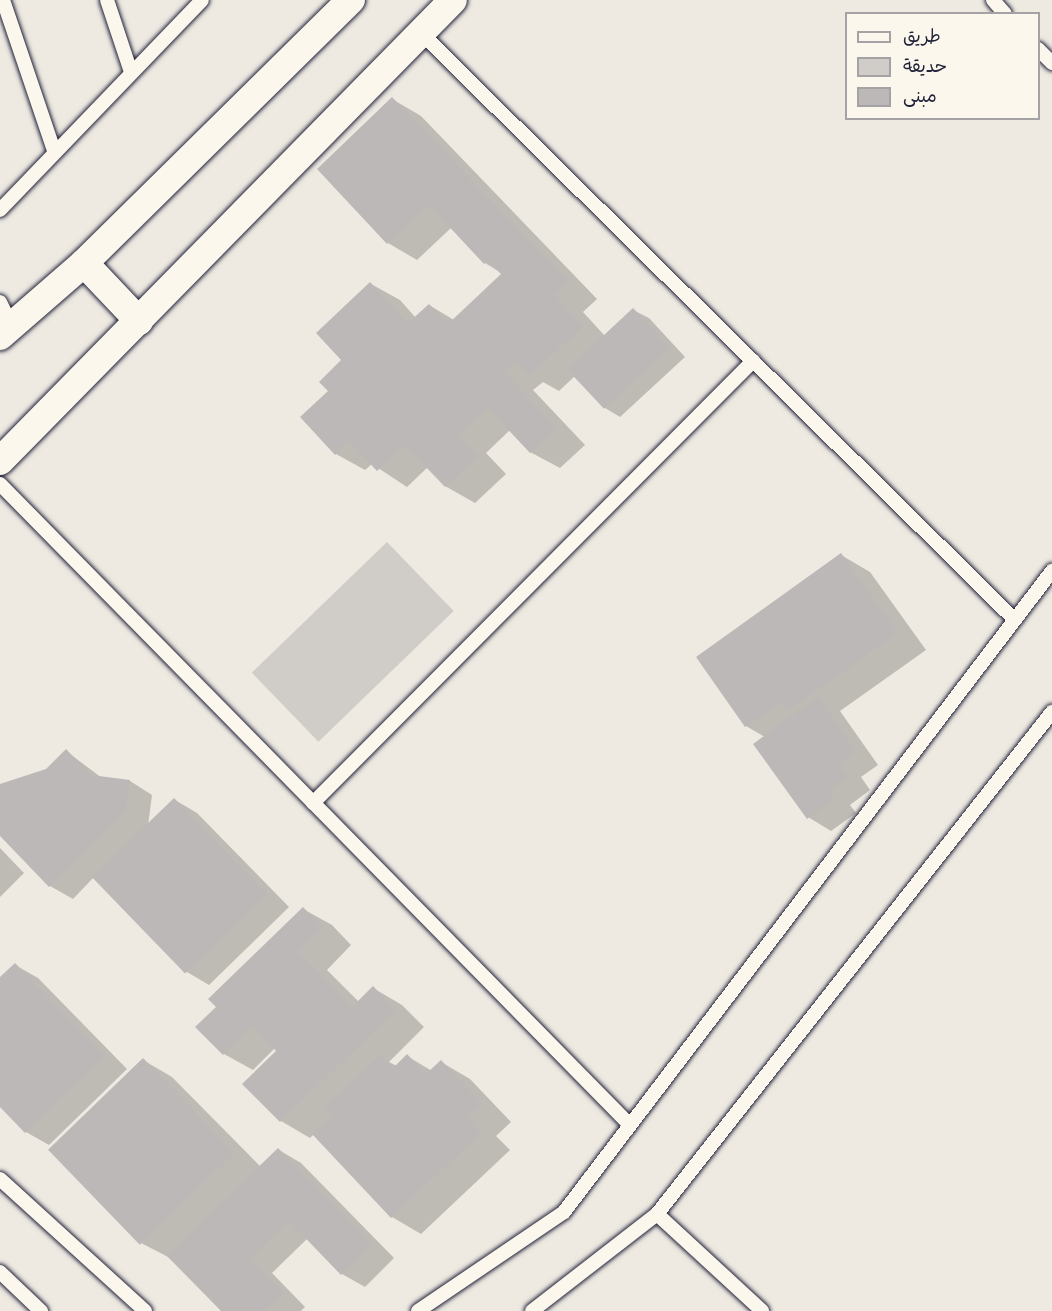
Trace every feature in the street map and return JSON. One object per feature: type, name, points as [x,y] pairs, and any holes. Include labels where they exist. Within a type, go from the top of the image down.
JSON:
[{"type":"street","points":[[3,321],[84,263],[351,0]]},
{"type":"street","points":[[0,461],[453,0]]},
{"type":"street","points":[[84,263],[139,321]]},
{"type":"lane","points":[[3,0],[54,151]]},
{"type":"lane","points":[[107,0],[132,72]]},
{"type":"lane","points":[[0,208],[202,0]]},
{"type":"lane","points":[[993,0],[1003,12]]},
{"type":"lane","points":[[421,33],[1015,620]]},
{"type":"lane","points":[[1040,51],[1052,63]]},
{"type":"lane","points":[[313,803],[753,361]]},
{"type":"lane","points":[[0,484],[629,1124]]},
{"type":"lane","points":[[418,1311],[564,1212],[1052,571]]},
{"type":"lane","points":[[532,1311],[657,1214],[1052,712]]},
{"type":"lane","points":[[0,1179],[145,1311]]},
{"type":"lane","points":[[657,1214],[762,1311]]},
{"type":"lane","points":[[0,1272],[41,1311]]},
{"type":"green space","points":[[387,542],[454,611],[318,742],[252,673]]},
{"type":"building","points":[[392,97],[569,282],[555,295],[584,326],[529,376],[517,362],[505,372],[557,428],[530,453],[488,408],[458,435],[478,457],[445,487],[405,445],[377,471],[349,441],[335,455],[300,417],[328,391],[319,382],[341,360],[316,333],[370,282],[408,323],[429,304],[448,324],[501,274],[488,261],[484,264],[429,205],[387,244],[317,169]]},
{"type":"building","points":[[633,308],[670,347],[604,409],[567,369]]},
{"type":"building","points":[[841,553],[898,633],[788,711],[780,702],[745,727],[696,657]]},
{"type":"building","points":[[818,697],[856,751],[839,764],[848,777],[828,791],[834,799],[807,819],[753,744]]},
{"type":"building","points":[[66,749],[91,775],[130,780],[126,811],[49,887],[0,836],[0,784],[46,769]]},
{"type":"building","points":[[174,798],[267,894],[185,974],[92,877]]},
{"type":"building","points":[[303,907],[323,928],[299,952],[352,1007],[373,986],[396,1010],[280,1122],[242,1084],[276,1051],[252,1026],[223,1055],[195,1027],[216,1007],[208,999]]},
{"type":"building","points":[[15,963],[105,1055],[25,1133],[0,1107],[0,977]]},
{"type":"building","points":[[407,1054],[426,1074],[441,1060],[483,1104],[468,1119],[481,1133],[391,1218],[312,1134],[333,1115],[325,1107],[380,1055],[393,1068]]},
{"type":"building","points":[[143,1058],[235,1153],[140,1245],[48,1150]]},
{"type":"building","points":[[278,1148],[373,1244],[341,1275],[289,1221],[250,1259],[284,1293],[265,1311],[221,1311],[167,1256]]}]
